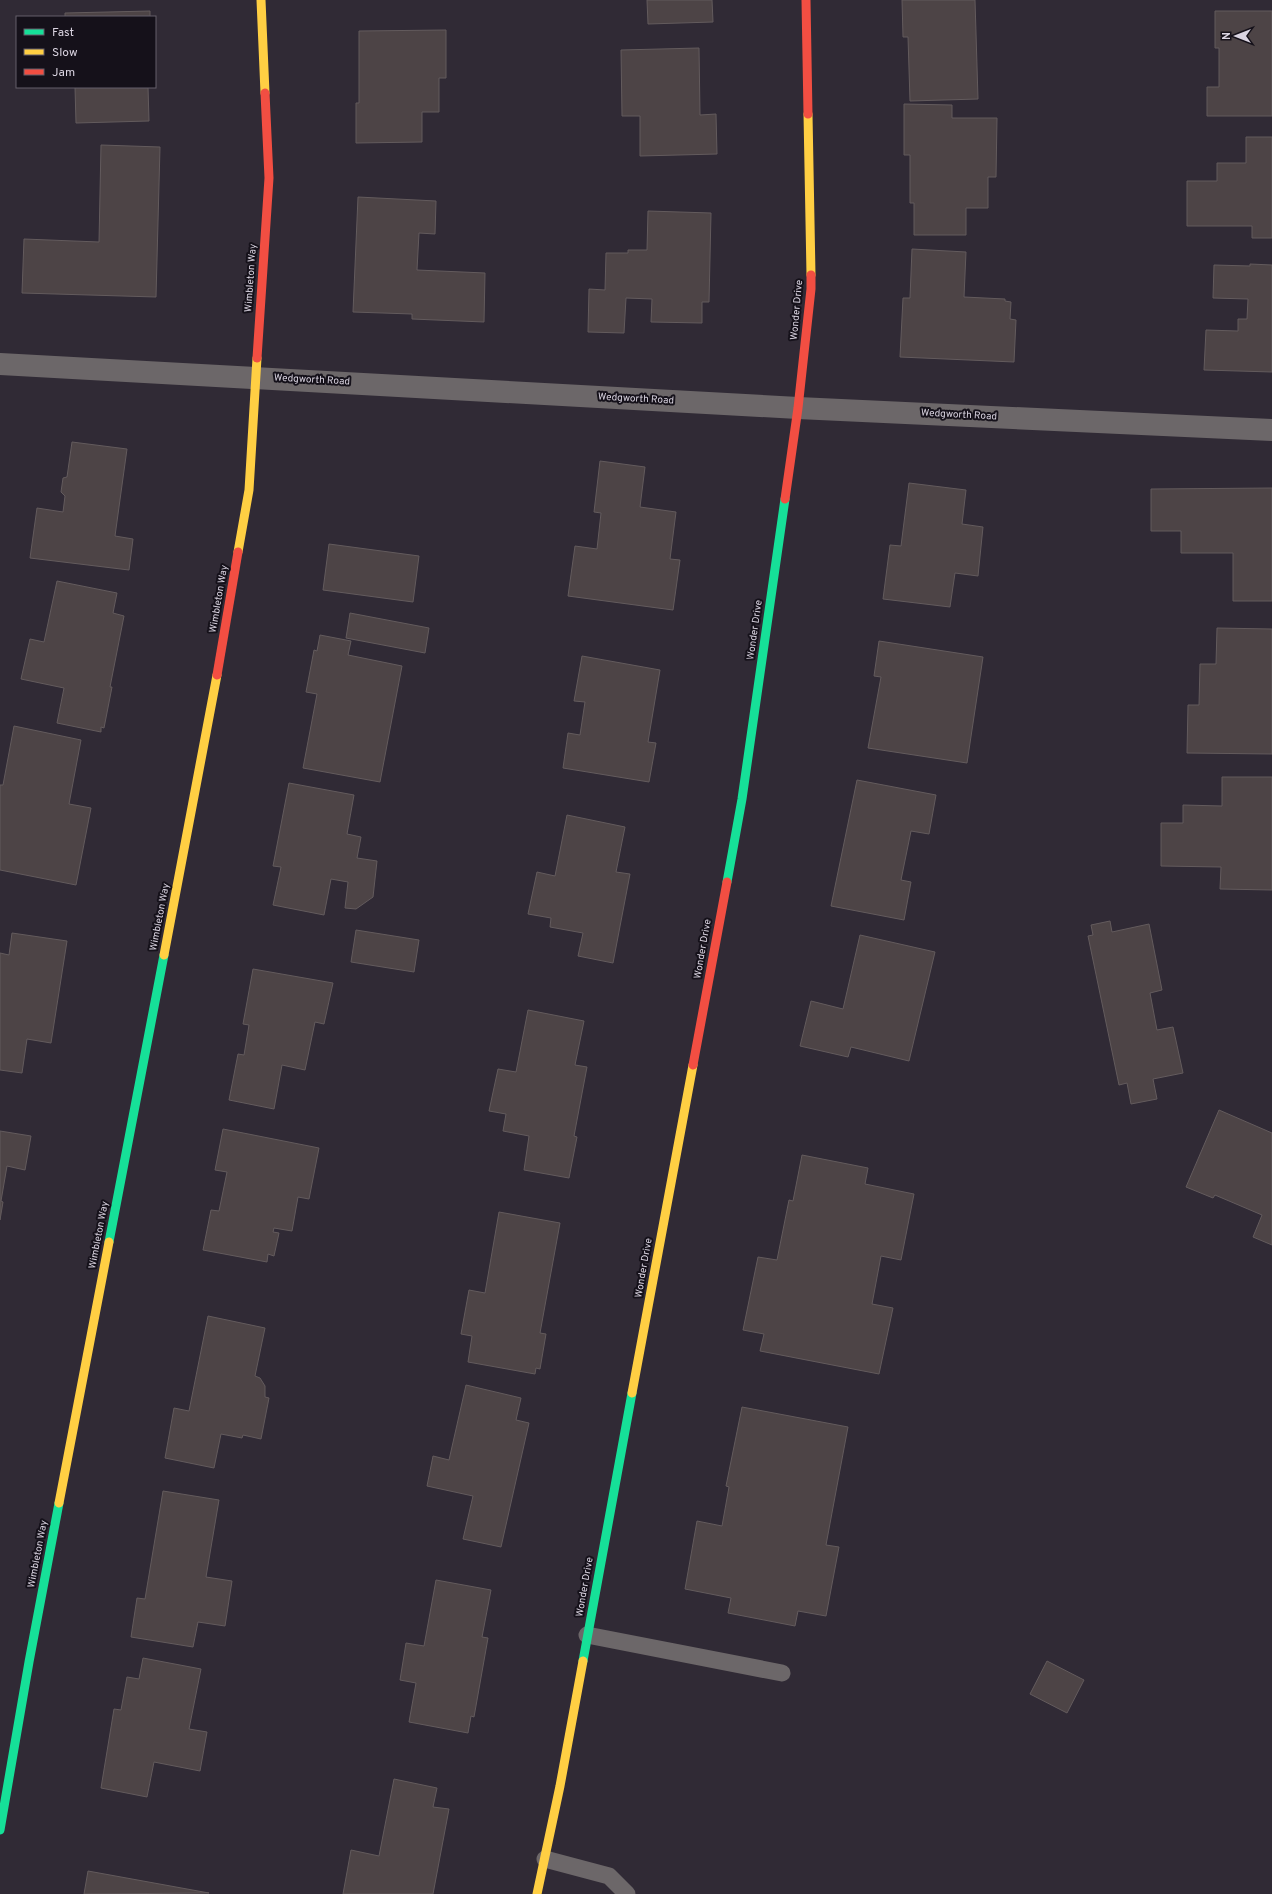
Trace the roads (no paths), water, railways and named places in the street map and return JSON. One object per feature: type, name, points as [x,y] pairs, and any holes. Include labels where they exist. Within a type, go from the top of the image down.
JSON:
[{"type":"street","name":"Wimbleton Way","points":[[0,1830],[32,1647],[215,687],[249,490],[255,377],[269,178],[261,0]]},
{"type":"street","name":"Wonder Drive","points":[[537,1894],[545,1859],[587,1635],[742,800],[798,408],[811,289],[806,0]]},
{"type":"street","name":"Wedgworth Road","points":[[0,364],[798,408],[1272,430]]},
{"type":"lane","points":[[587,1635],[782,1673]]},
{"type":"lane","points":[[545,1859],[609,1876],[627,1894]]}]
